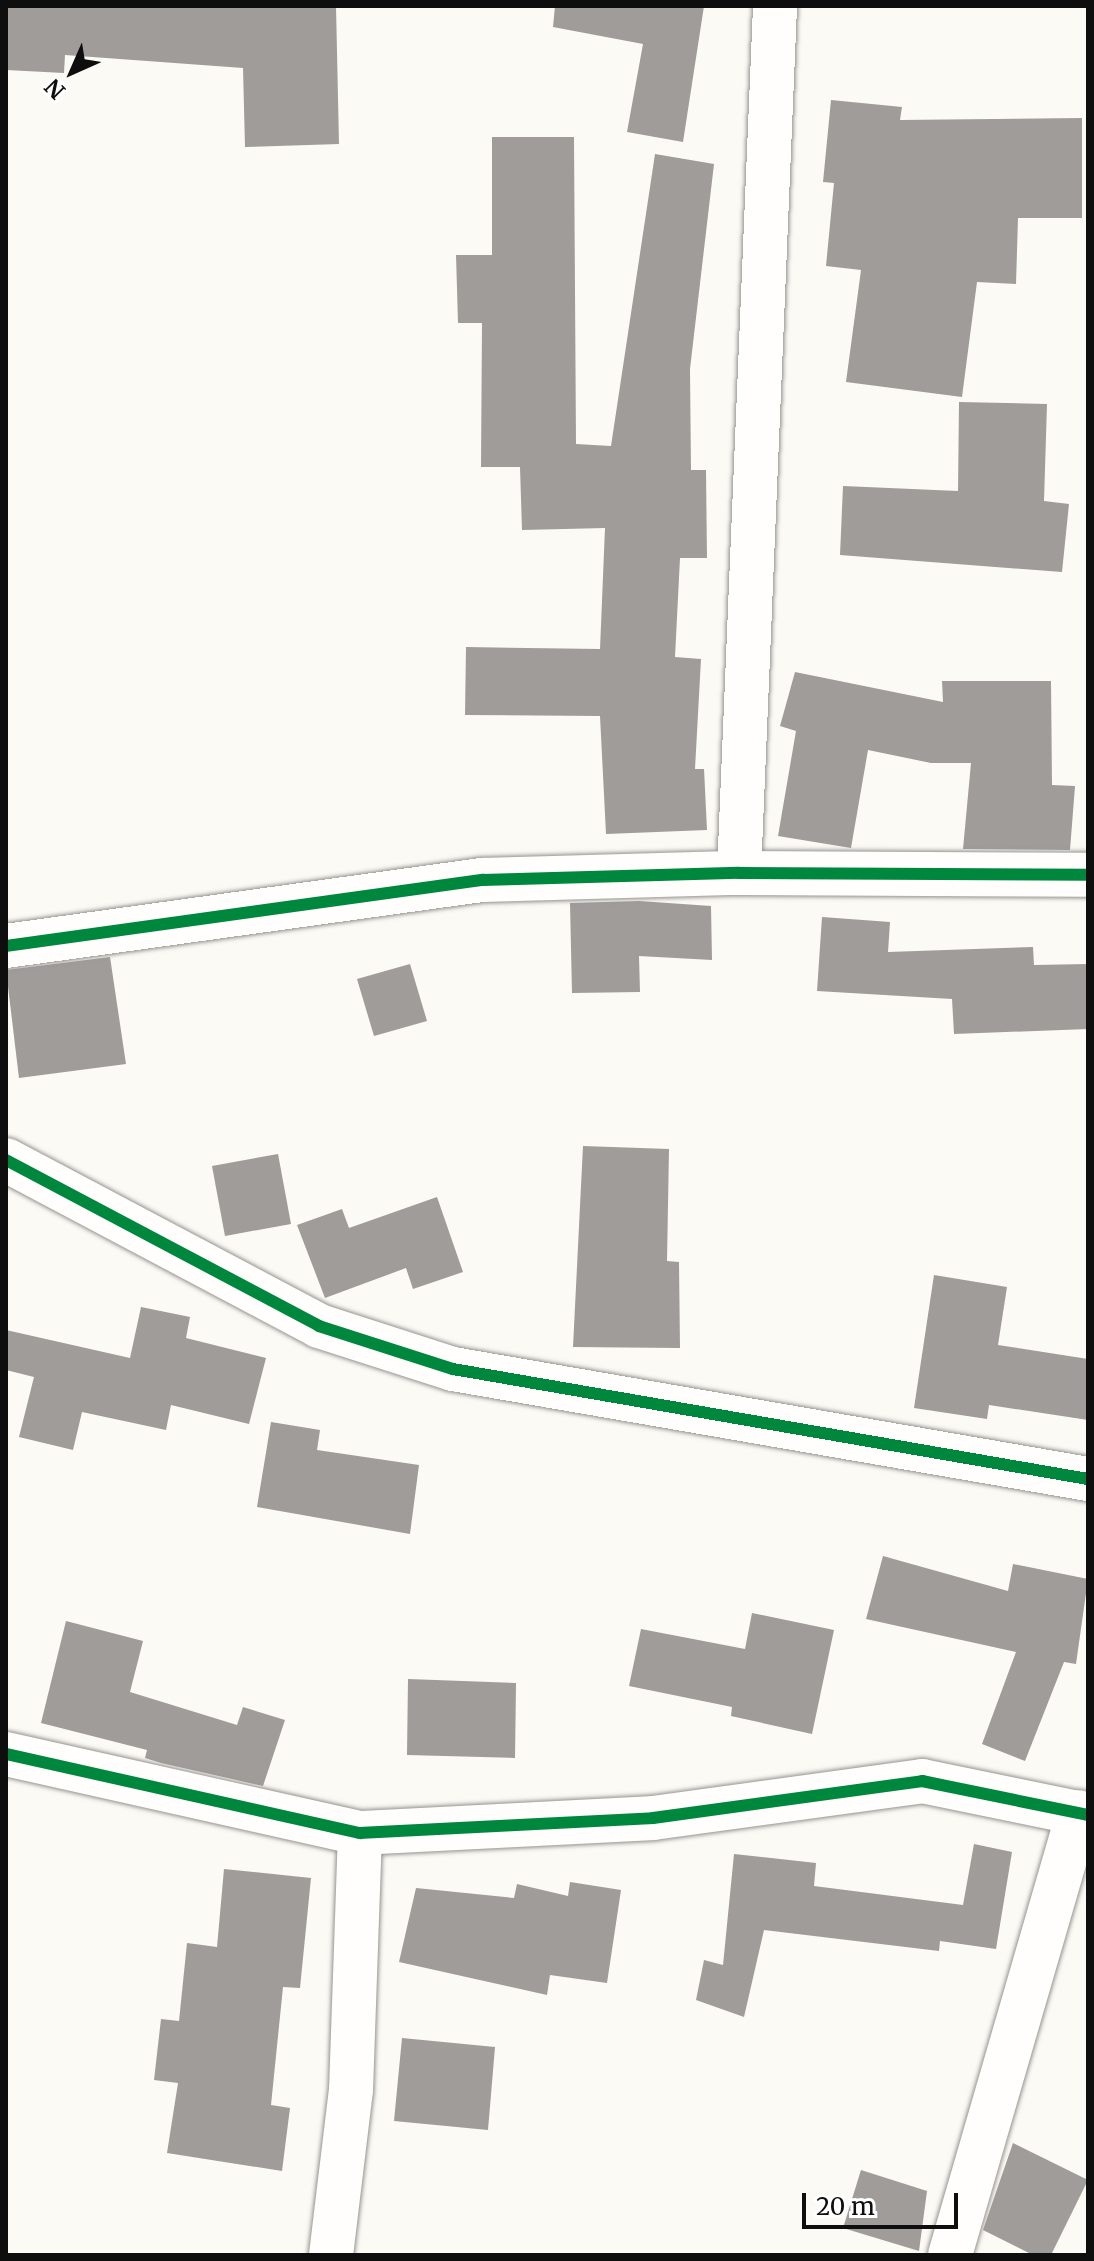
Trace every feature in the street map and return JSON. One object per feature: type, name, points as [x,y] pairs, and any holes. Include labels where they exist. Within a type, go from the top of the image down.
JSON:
[{"type":"street","points":[[739,873],[775,6]]},
{"type":"street","points":[[6,946],[482,880],[739,873],[1088,875]]},
{"type":"street","points":[[6,1160],[319,1326],[453,1369],[1088,1479]]},
{"type":"street","points":[[6,1754],[360,1833],[653,1818],[922,1781],[1083,1813],[950,2255]]},
{"type":"street","points":[[331,2255],[351,2090],[360,1833]]},
{"type":"building","points":[[6,6],[336,6],[339,144],[245,147],[243,68],[65,55],[64,73],[6,70]]},
{"type":"building","points":[[555,6],[704,6],[683,142],[627,132],[643,44],[553,27]]},
{"type":"building","points":[[831,100],[902,107],[900,120],[1082,118],[1082,218],[1018,218],[1016,284],[977,282],[962,397],[846,382],[861,270],[826,266],[834,183],[823,182]]},
{"type":"building","points":[[492,137],[574,137],[576,444],[611,446],[655,154],[714,164],[690,369],[691,470],[706,470],[707,558],[680,558],[675,657],[701,659],[695,769],[704,769],[707,830],[606,834],[600,716],[465,715],[466,647],[600,649],[605,528],[522,530],[520,467],[481,467],[482,323],[458,323],[456,255],[492,255]]},
{"type":"building","points":[[959,402],[1047,404],[1044,501],[1069,504],[1062,572],[840,555],[843,486],[958,491]]},
{"type":"building","points":[[795,672],[943,702],[942,681],[1051,681],[1052,785],[1075,786],[1070,850],[963,849],[971,763],[931,763],[868,750],[851,848],[778,836],[796,731],[780,726]]},
{"type":"building","points":[[639,901],[711,906],[712,960],[639,956],[640,992],[572,993],[570,903]]},
{"type":"building","points":[[822,917],[890,922],[888,952],[1033,947],[1034,965],[1088,964],[1088,1029],[954,1034],[952,999],[817,991]]},
{"type":"building","points":[[110,957],[126,1064],[19,1078],[6,970]]},
{"type":"building","points":[[410,964],[427,1021],[374,1036],[357,979]]},
{"type":"building","points":[[583,1146],[669,1149],[667,1261],[679,1262],[680,1348],[573,1347]]},
{"type":"building","points":[[278,1154],[291,1224],[225,1236],[212,1166]]},
{"type":"building","points":[[437,1197],[463,1272],[413,1289],[406,1268],[325,1298],[297,1225],[342,1209],[349,1228]]},
{"type":"building","points":[[934,1275],[1007,1287],[998,1345],[1088,1359],[1088,1420],[989,1405],[987,1419],[914,1408]]},
{"type":"building","points":[[141,1307],[190,1317],[186,1338],[266,1358],[249,1424],[171,1405],[166,1430],[82,1412],[73,1450],[19,1437],[34,1377],[6,1370],[6,1330],[130,1358]]},
{"type":"building","points":[[271,1422],[320,1430],[317,1450],[419,1465],[410,1534],[257,1507]]},
{"type":"building","points":[[883,1556],[1008,1591],[1013,1564],[1088,1579],[1076,1664],[1064,1662],[1025,1761],[982,1744],[1016,1652],[866,1619]]},
{"type":"building","points":[[752,1613],[834,1630],[812,1734],[731,1716],[732,1707],[629,1686],[641,1629],[745,1649]]},
{"type":"building","points":[[66,1621],[143,1641],[130,1692],[237,1725],[243,1707],[285,1720],[263,1786],[161,1763],[145,1758],[147,1750],[41,1723]]},
{"type":"building","points":[[408,1679],[516,1683],[515,1758],[407,1755]]},
{"type":"building","points":[[974,1844],[1012,1852],[996,1949],[940,1941],[939,1951],[764,1930],[744,2017],[696,2000],[704,1960],[723,1965],[734,1854],[816,1863],[814,1886],[963,1905]]},
{"type":"building","points":[[224,1869],[311,1878],[300,1988],[283,1987],[271,2105],[290,2108],[282,2171],[167,2153],[178,2083],[154,2080],[161,2019],[179,2021],[187,1943],[217,1947]]},
{"type":"building","points":[[570,1882],[621,1890],[607,1983],[550,1975],[547,1995],[399,1962],[416,1888],[514,1898],[517,1884],[568,1896]]},
{"type":"building","points":[[402,2038],[495,2047],[488,2130],[394,2121]]},
{"type":"building","points":[[1013,2143],[1088,2180],[1051,2255],[1033,2255],[983,2230]]},
{"type":"building","points":[[861,2170],[927,2191],[919,2251],[843,2228]]},
{"type":"cycle path","points":[[6,946],[482,880],[739,873],[1088,875]]},
{"type":"cycle path","points":[[6,1160],[319,1326],[453,1369],[1088,1479]]},
{"type":"cycle path","points":[[6,1754],[360,1833],[653,1818],[922,1781],[1088,1815]]}]
